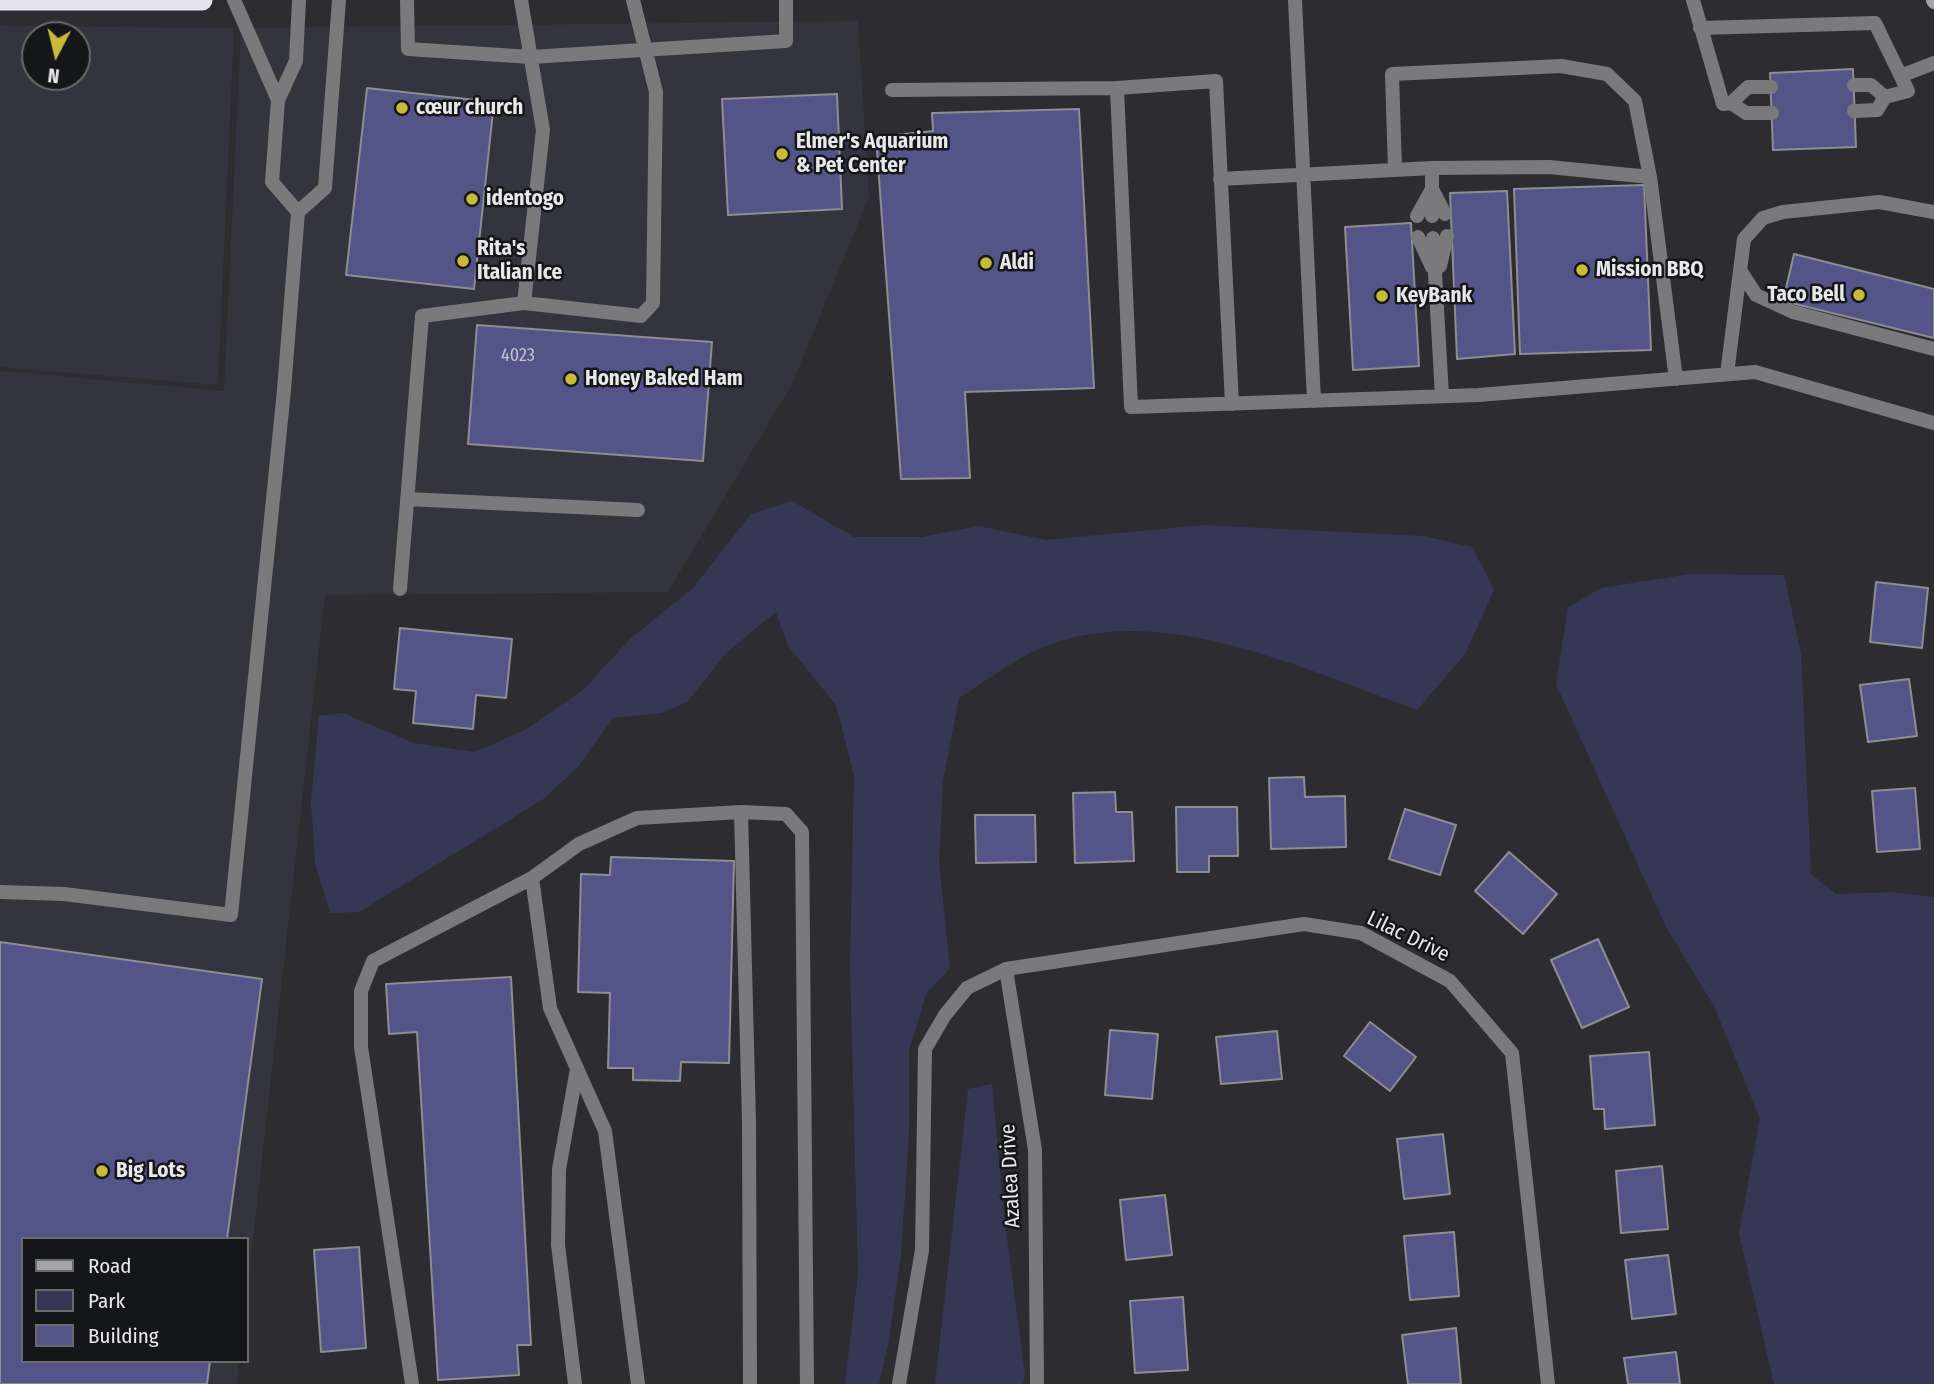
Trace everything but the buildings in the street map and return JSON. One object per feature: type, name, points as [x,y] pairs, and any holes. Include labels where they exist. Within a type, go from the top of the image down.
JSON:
[{"type":"highway","points":[[0,0],[202,0]]},
{"type":"street","points":[[234,0],[278,100]]},
{"type":"street","points":[[298,212],[272,182],[278,100],[296,61],[299,0]]},
{"type":"street","points":[[0,892],[64,894],[231,915],[284,390],[298,212],[325,188],[339,0]]},
{"type":"street","points":[[407,0],[408,49],[531,57],[786,41],[786,0]]},
{"type":"street","points":[[520,0],[543,130],[524,303]]},
{"type":"street","points":[[400,589],[422,316],[524,303],[641,316],[653,303],[656,92],[633,0]]},
{"type":"street","points":[[1295,0],[1314,401]]},
{"type":"street","points":[[1693,0],[1723,104],[1731,103],[1748,87],[1771,87]]},
{"type":"street","points":[[1700,28],[1875,23],[1903,75],[1908,91],[1885,97],[1877,110],[1854,111]]},
{"type":"street","points":[[1903,75],[1934,63]]},
{"type":"street","points":[[1395,169],[1392,74],[1561,66],[1607,74],[1634,101],[1650,177],[1676,379]]},
{"type":"street","points":[[892,90],[1117,88],[1216,81],[1232,404]]},
{"type":"street","points":[[1854,85],[1871,85],[1885,97]]},
{"type":"street","points":[[1117,88],[1130,407],[1442,396],[1755,372],[1934,423]]},
{"type":"street","points":[[1731,103],[1746,113],[1772,113]]},
{"type":"street","points":[[1220,179],[1395,169],[1549,167],[1650,177]]},
{"type":"street","points":[[1432,168],[1431,215],[1432,190]]},
{"type":"street","points":[[1727,374],[1744,239],[1763,218],[1783,212],[1879,202],[1934,212]]},
{"type":"street","points":[[1418,237],[1438,277]]},
{"type":"street","points":[[1440,237],[1438,277],[1442,396]]},
{"type":"street","points":[[1740,270],[1756,295],[1793,312],[1934,349]]},
{"type":"street","points":[[407,499],[638,510]]},
{"type":"street","points":[[741,813],[749,1122],[750,1384]]},
{"type":"street","points":[[412,1384],[361,1047],[361,991],[373,961],[532,878],[579,844],[637,818],[741,813],[786,814],[802,832],[807,1384]]},
{"type":"street","points":[[532,878],[550,1008],[605,1131],[638,1384]]},
{"type":"street","name":"Lilac Drive","points":[[899,1384],[922,1250],[925,1049],[945,1015],[967,988],[1006,968],[1304,924],[1361,933],[1450,981],[1512,1053],[1548,1384]]},
{"type":"street","name":"Azalea Drive","points":[[1006,968],[1035,1150],[1037,1384]]},
{"type":"street","points":[[575,1384],[558,1245],[559,1169],[577,1069]]},
{"type":"shaded area","points":[[858,21],[869,197],[792,384],[668,592],[325,595],[248,1285],[248,1237],[21,1237],[21,1363],[239,1363],[237,1384],[0,1384],[0,371],[224,391],[241,28]]},
{"type":"shaded area","points":[[0,26],[21,26],[21,91],[91,91],[91,27],[234,28],[218,385],[0,367]]},
{"type":"green space","points":[[792,501],[854,537],[922,537],[979,526],[1046,540],[1203,525],[1423,536],[1472,547],[1494,590],[1465,654],[1417,710],[1331,677],[1236,647],[1188,636],[1141,631],[1095,633],[1040,648],[959,698],[943,781],[939,862],[950,968],[926,994],[909,1051],[909,1132],[901,1255],[888,1346],[879,1384],[845,1384],[858,1274],[850,965],[854,776],[836,705],[788,646],[776,612],[727,652],[688,701],[662,713],[613,718],[578,767],[542,800],[359,912],[330,913],[315,863],[311,801],[319,716],[343,713],[413,743],[475,752],[525,730],[584,689],[630,639],[693,588],[751,514]]},
{"type":"green space","points":[[1690,574],[1784,575],[1801,653],[1811,874],[1836,894],[1892,892],[1934,897],[1934,1384],[1774,1384],[1739,1233],[1760,1119],[1714,1006],[1667,929],[1556,684],[1568,607],[1601,588]]},
{"type":"green space","points":[[992,1084],[1004,1216],[1025,1374],[1023,1384],[935,1384],[968,1089]]},
{"type":"place","name":"cœur church","points":[[402,108]]},
{"type":"place","name":"Elmer's Aquarium & Pet Center","points":[[782,154]]},
{"type":"place","name":"identogo","points":[[472,199]]},
{"type":"place","name":"Rita's Italian Ice","points":[[463,261]]},
{"type":"place","name":"Aldi","points":[[986,263]]},
{"type":"place","name":"Mission BBQ","points":[[1582,270]]},
{"type":"place","name":"Taco Bell","points":[[1859,295]]},
{"type":"place","name":"KeyBank","points":[[1382,296]]},
{"type":"place","name":"Honey Baked Ham","points":[[571,379]]},
{"type":"place","name":"Big Lots","points":[[102,1171]]}]
